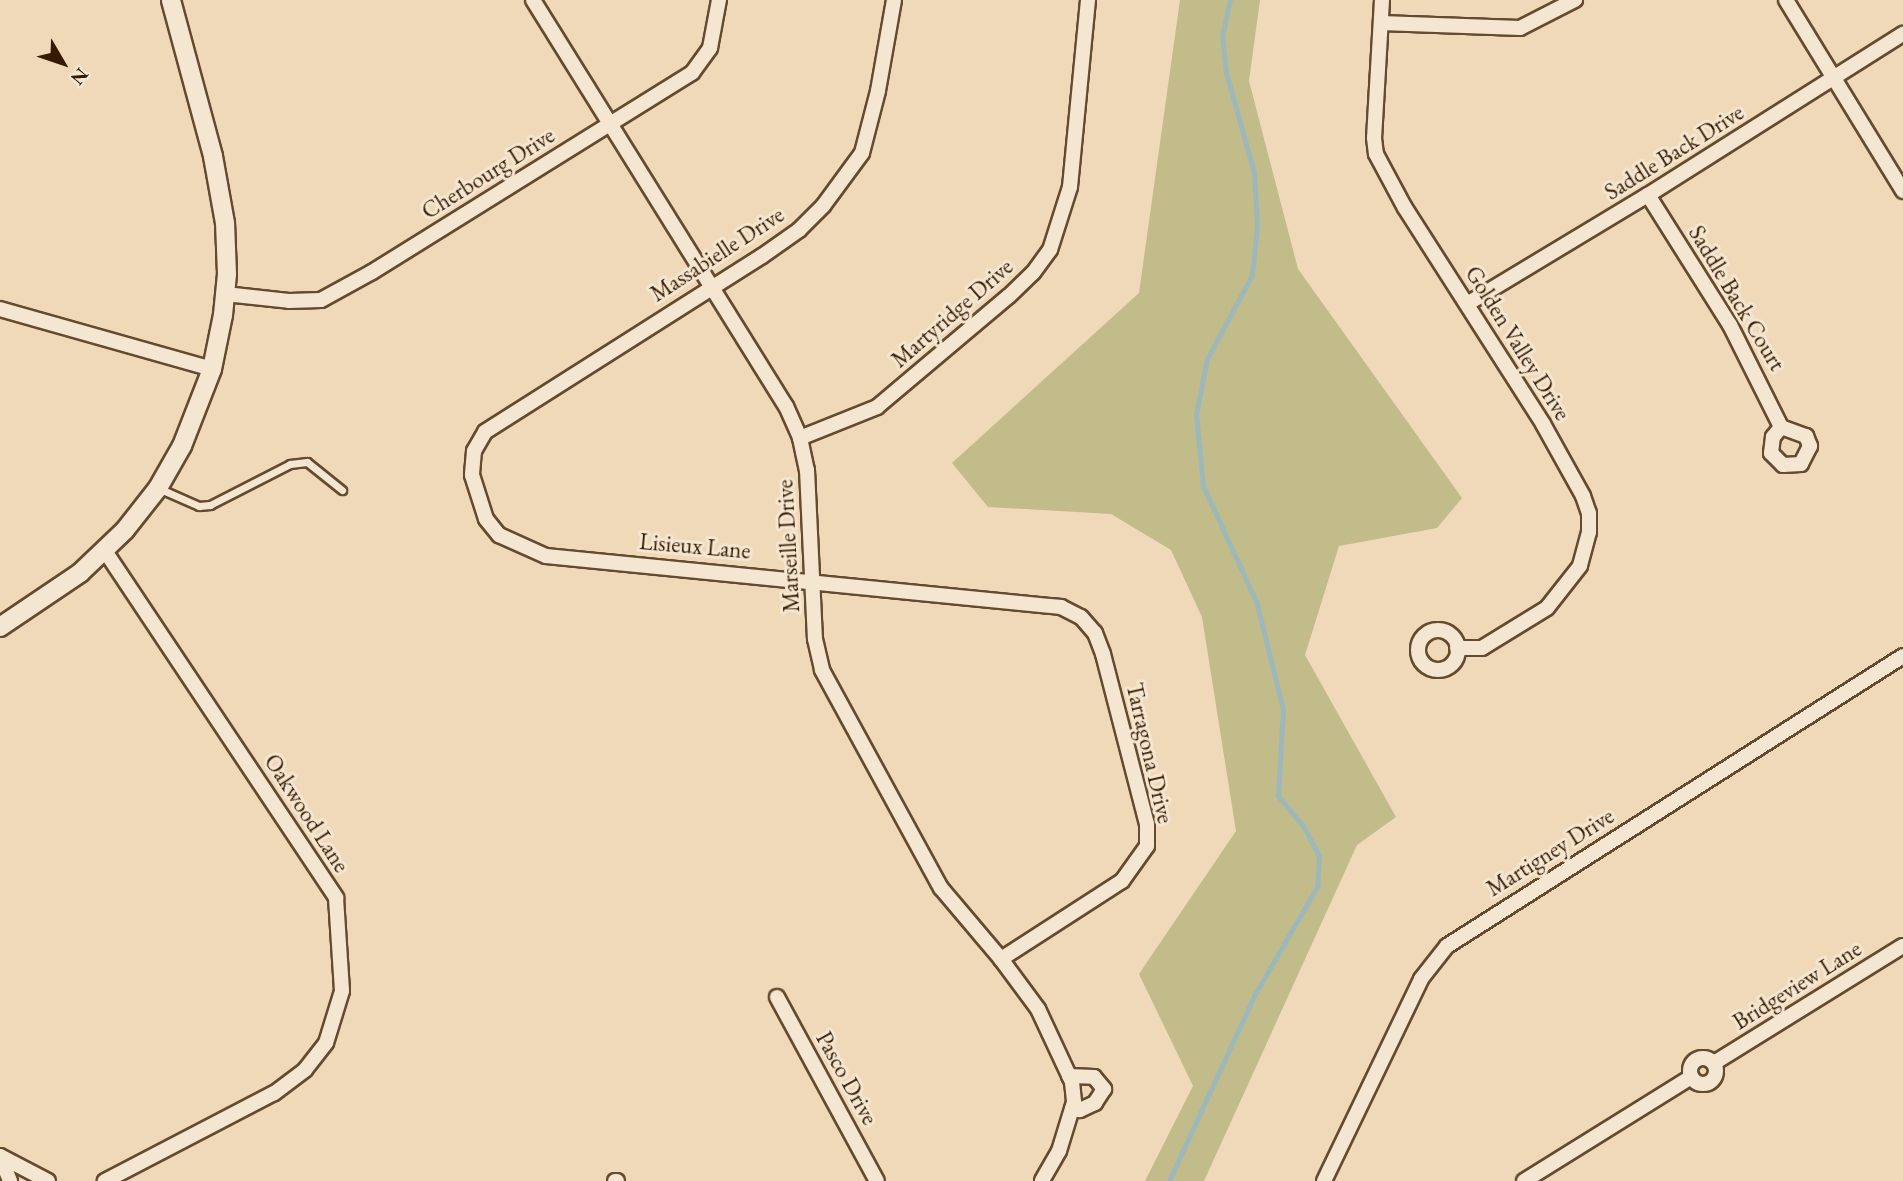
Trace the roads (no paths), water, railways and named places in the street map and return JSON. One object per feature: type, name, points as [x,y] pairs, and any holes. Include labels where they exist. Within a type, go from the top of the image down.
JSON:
[{"type":"street","points":[[0,627],[71,580],[105,551],[158,488],[194,422],[212,369],[225,294],[227,250],[219,185],[171,0]]},
{"type":"street","name":"Marseille Drive","points":[[533,0],[786,406],[800,438],[807,470],[815,639],[822,670],[941,888],[1001,959],[1038,1009],[1075,1093],[1072,1109]]},
{"type":"street","name":"Cherbourg Drive","points":[[225,294],[289,301],[321,300],[372,272],[692,74],[710,48],[719,0]]},
{"type":"street","name":"Massabielle Drive","points":[[472,475],[474,451],[485,432],[799,230],[823,206],[862,153],[878,91],[894,0]]},
{"type":"street","name":"Martyridge Drive","points":[[800,438],[877,407],[1009,296],[1033,273],[1050,250],[1070,187],[1088,0]]},
{"type":"street","name":"Golden Valley Drive","points":[[1382,0],[1374,138],[1376,155],[1405,208],[1560,452],[1589,513],[1589,532],[1580,566],[1547,608],[1482,648],[1457,648]]},
{"type":"street","points":[[1381,23],[1520,28],[1575,0]]},
{"type":"street","points":[[1786,0],[1903,191]]},
{"type":"street","name":"Saddle Back Drive","points":[[1467,304],[1648,195],[1903,34]]},
{"type":"street","name":"Saddle Back Court","points":[[1648,195],[1730,325],[1781,427]]},
{"type":"street","points":[[0,309],[212,369]]},
{"type":"street","name":"Lisieux Lane","points":[[472,475],[476,497],[486,519],[499,535],[546,555],[1061,607],[1081,617]]},
{"type":"street","name":"Oakwood Lane","points":[[105,551],[335,898],[342,949],[342,991],[326,1043],[305,1070],[274,1093],[105,1181]]},
{"type":"street","name":"Tarragona Drive","points":[[1001,959],[1122,881],[1147,846],[1147,824],[1103,654],[1095,634],[1081,617]]},
{"type":"street","name":"Martigney Drive","points":[[1324,1181],[1421,979],[1447,946],[1903,656]]},
{"type":"street","name":"Bridgeview Lane","points":[[1524,1181],[1691,1077],[1702,1084],[1711,1082],[1716,1074],[1714,1063],[1903,946]]},
{"type":"street","name":"Pasco Drive","points":[[777,997],[877,1181]]},
{"type":"street","points":[[1042,1181],[1059,1151],[1072,1109],[1080,1110],[1095,1103],[1104,1088],[1094,1077],[1069,1076]]},
{"type":"street","points":[[10,1181],[0,1156],[48,1181]]},
{"type":"lane","points":[[158,488],[199,506],[210,505],[290,464],[307,462],[342,491]]},
{"type":"waterway","points":[[1169,1181],[1254,996],[1317,887],[1319,856],[1303,826],[1278,796],[1283,710],[1257,604],[1203,486],[1196,415],[1207,359],[1252,275],[1257,226],[1254,173],[1226,73],[1222,37],[1230,0]]}]
